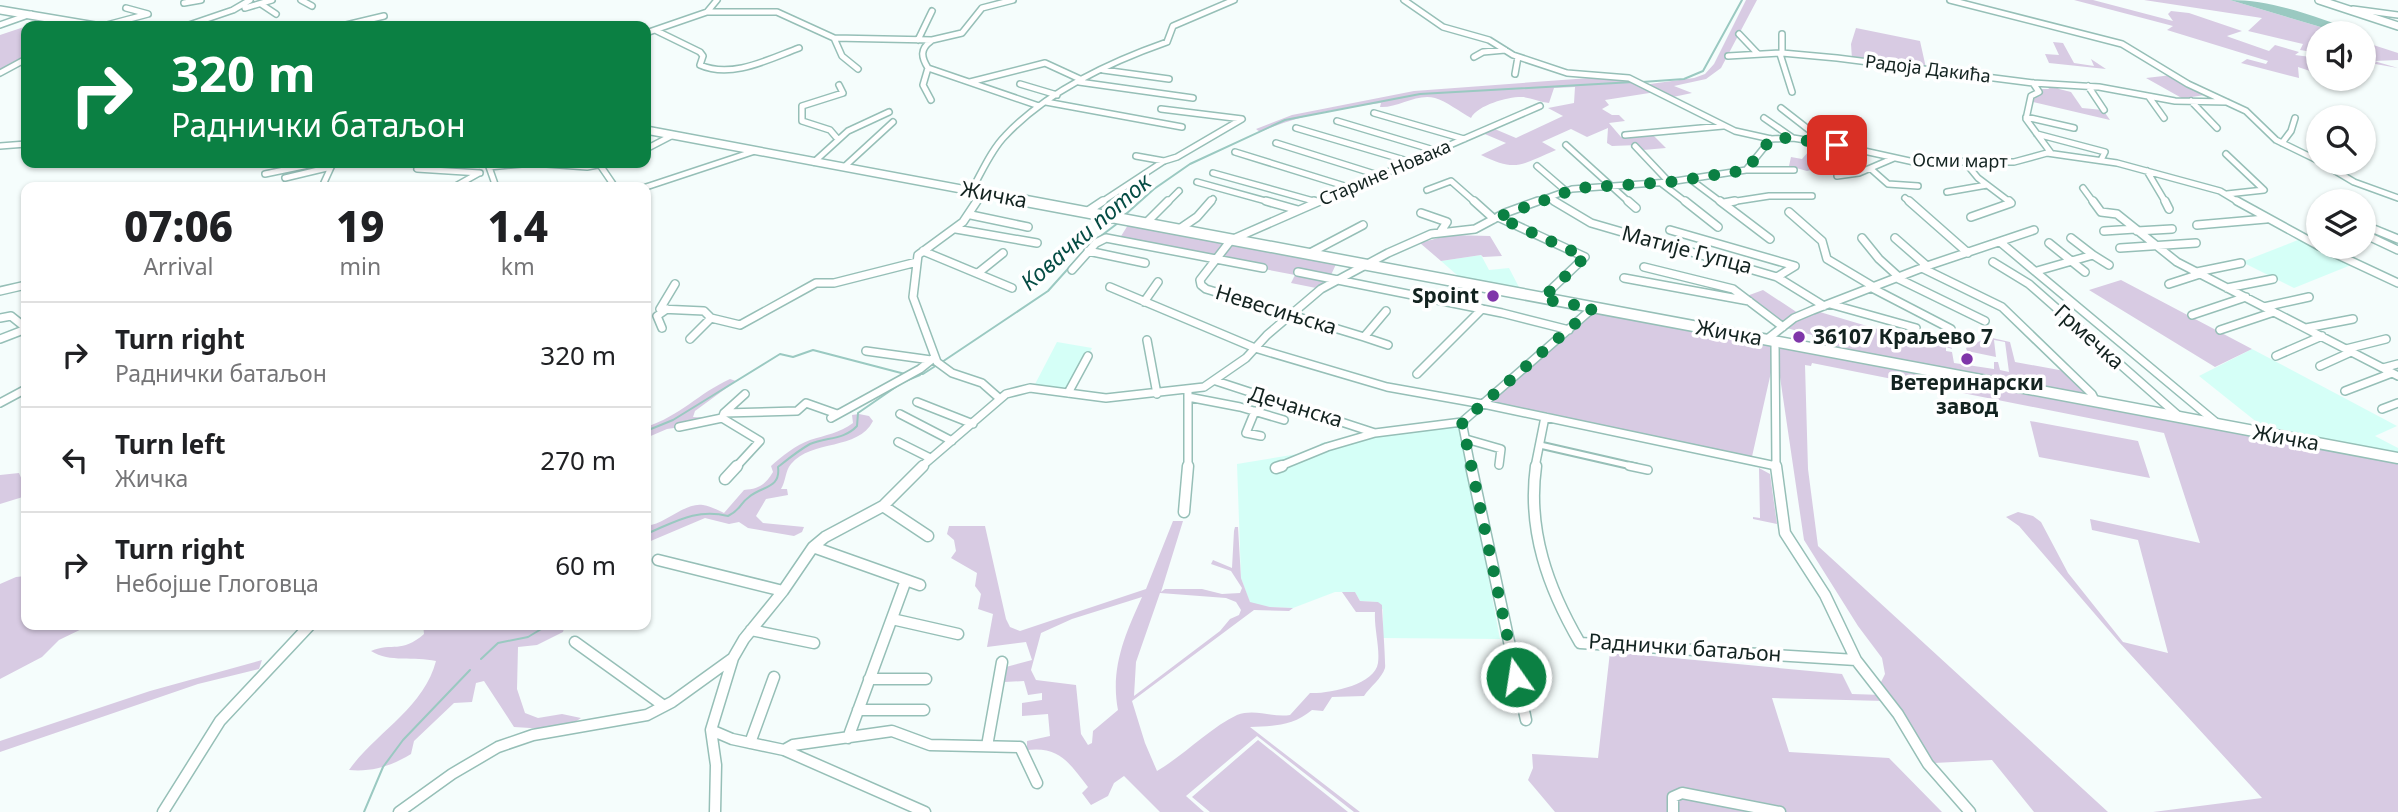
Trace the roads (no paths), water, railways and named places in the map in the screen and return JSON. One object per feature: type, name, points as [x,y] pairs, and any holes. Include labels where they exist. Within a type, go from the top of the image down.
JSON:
[{"type":"main road","points":[[1,10],[68,21]]},
{"type":"main road","name":"Жичка","points":[[651,131],[2398,458]]},
{"type":"street","points":[[184,4],[201,0]]},
{"type":"street","points":[[221,14],[250,0]]},
{"type":"street","points":[[245,8],[274,0]]},
{"type":"street","points":[[201,21],[274,0]]},
{"type":"street","points":[[301,0],[312,6]]},
{"type":"street","points":[[707,12],[717,0]]},
{"type":"street","points":[[651,32],[707,12],[778,12],[834,38],[932,40],[962,33],[982,8],[1013,0]]},
{"type":"street","points":[[937,362],[913,297],[918,255],[956,229],[971,215],[976,192],[1003,137],[1039,106],[1080,81],[1129,55],[1159,47],[1167,42],[1173,26],[1234,0]]},
{"type":"street","points":[[1404,0],[1443,27],[1489,40],[1518,57],[1567,73],[1632,79],[1724,126]]},
{"type":"street","points":[[1950,0],[2122,44],[2188,84],[2246,111],[2267,133],[2306,155]]},
{"type":"street","points":[[2319,0],[2398,26]]},
{"type":"street","points":[[2362,0],[2374,18]]},
{"type":"street","points":[[261,4],[276,14]]},
{"type":"street","points":[[120,21],[148,13],[125,8]]},
{"type":"street","points":[[2343,8],[2398,15]]},
{"type":"street","points":[[918,40],[932,11]]},
{"type":"street","points":[[0,25],[31,14]]},
{"type":"street","points":[[363,21],[384,16]]},
{"type":"street","points":[[657,31],[700,52],[703,56],[700,65],[713,70],[734,69],[799,48]]},
{"type":"street","points":[[1739,34],[1758,54]]},
{"type":"street","points":[[1782,34],[1781,54],[1792,92]]},
{"type":"street","points":[[834,38],[844,61],[858,69]]},
{"type":"street","points":[[932,40],[921,52],[928,68],[1039,106]]},
{"type":"street","points":[[1474,57],[1483,52],[1505,50]]},
{"type":"street","name":"Радоја Дакића","points":[[1728,56],[1781,54],[1886,63],[2033,83],[2088,86],[2191,102],[2227,102]]},
{"type":"street","points":[[1515,74],[1518,57]]},
{"type":"street","points":[[970,82],[1045,63],[1080,81],[1193,99]]},
{"type":"street","points":[[0,74],[15,69],[21,64]]},
{"type":"street","points":[[928,68],[921,83],[922,90],[931,100]]},
{"type":"street","points":[[1101,70],[1169,79]]},
{"type":"street","points":[[2033,83],[2039,92],[2031,96],[2026,117],[2051,153]]},
{"type":"street","points":[[1020,84],[1057,95]]},
{"type":"street","points":[[836,137],[830,130],[802,121],[802,111],[804,104],[844,92],[839,86]]},
{"type":"street","points":[[2088,86],[2104,110]]},
{"type":"street","points":[[2149,97],[2164,118]]},
{"type":"street","points":[[1046,102],[1182,127]]},
{"type":"street","points":[[2191,102],[2217,128]]},
{"type":"street","name":"Старине Новака","points":[[1231,240],[1540,106]]},
{"type":"street","points":[[1781,108],[1826,143]]},
{"type":"street","points":[[1085,213],[1164,161],[1177,157],[1242,119],[1161,109]]},
{"type":"street","points":[[814,162],[836,137],[873,117],[889,112]]},
{"type":"street","points":[[1374,113],[1464,139]]},
{"type":"street","points":[[2026,117],[2074,128]]},
{"type":"street","points":[[1764,118],[1793,138]]},
{"type":"street","points":[[2282,143],[2291,131],[2295,118]]},
{"type":"street","points":[[1337,121],[1437,151]]},
{"type":"street","points":[[844,167],[877,133],[893,122]]},
{"type":"street","points":[[1625,135],[1724,126]]},
{"type":"street","name":"Осми март","points":[[1724,126],[1771,139],[1793,138],[1826,143],[1914,162],[2014,162],[2038,153],[2101,160],[2207,186],[2227,194],[2266,219],[2306,239]]},
{"type":"street","points":[[1296,128],[1411,162]]},
{"type":"street","points":[[2037,134],[2105,152],[2101,160]]},
{"type":"street","points":[[651,146],[673,135]]},
{"type":"street","points":[[1746,170],[1771,139]]},
{"type":"street","points":[[1276,143],[1381,176]]},
{"type":"street","points":[[0,146],[21,144]]},
{"type":"street","points":[[1566,145],[1636,208]]},
{"type":"street","points":[[1635,146],[1670,182]]},
{"type":"street","points":[[651,185],[755,150]]},
{"type":"street","points":[[1235,152],[1351,188]]},
{"type":"street","name":"Осми март","points":[[2226,154],[2264,190],[2227,194]]},
{"type":"street","points":[[1136,156],[1164,161]]},
{"type":"street","points":[[1837,176],[1871,169],[1894,158]]},
{"type":"street","points":[[1964,161],[1987,185],[2011,203],[1971,217]]},
{"type":"street","points":[[1537,166],[1566,191]]},
{"type":"street","points":[[1188,394],[1216,381],[1321,289],[1388,253],[1441,231],[1469,230],[1566,191],[1670,182],[1746,170],[1783,167],[1794,170]]},
{"type":"street","points":[[265,174],[294,168]]},
{"type":"street","points":[[285,178],[321,168]]},
{"type":"street","points":[[418,168],[480,173]]},
{"type":"street","points":[[463,182],[486,168]]},
{"type":"street","points":[[1871,169],[1888,184],[1917,186]]},
{"type":"street","points":[[2147,171],[2169,209]]},
{"type":"street","points":[[1213,173],[1317,202]]},
{"type":"street","points":[[2343,175],[2361,185],[2398,198]]},
{"type":"street","points":[[1690,179],[1770,239]]},
{"type":"street","points":[[1427,190],[1451,181],[1496,218],[1585,257],[1542,299]]},
{"type":"street","points":[[1197,182],[1298,210]]},
{"type":"street","points":[[1661,183],[1718,228]]},
{"type":"street","points":[[1947,192],[1987,185]]},
{"type":"street","points":[[2083,188],[2102,212],[2116,214],[2177,262],[2395,374]]},
{"type":"street","points":[[1144,224],[1179,191]]},
{"type":"street","points":[[1724,203],[1775,196],[1812,196]]},
{"type":"street","name":"Матије Гупца","points":[[1548,198],[1591,223],[1777,277],[1827,305],[1916,328]]},
{"type":"street","points":[[1905,198],[1968,253]]},
{"type":"street","points":[[1178,230],[1196,217],[1213,199]]},
{"type":"street","points":[[1789,212],[1822,241],[1826,259],[1951,329]]},
{"type":"street","points":[[1421,214],[1447,222],[1441,231]]},
{"type":"street","points":[[971,215],[1028,227]]},
{"type":"street","points":[[2197,225],[2266,219]]},
{"type":"street","points":[[1308,254],[1363,225]]},
{"type":"street","points":[[956,229],[1037,243]]},
{"type":"street","points":[[2104,230],[2172,229]]},
{"type":"street","points":[[1670,230],[1795,266],[1777,277]]},
{"type":"street","points":[[1970,812],[1928,764],[1894,708],[1856,660],[1825,595],[1784,533],[1776,466],[1771,341],[1794,318],[1924,267],[2034,230]]},
{"type":"street","points":[[2376,230],[2398,239]]},
{"type":"street","points":[[1072,270],[1088,251],[1106,238],[1262,268]]},
{"type":"street","points":[[1895,238],[1924,267],[2003,307],[2092,394],[2096,402]]},
{"type":"street","points":[[2071,238],[2109,265]]},
{"type":"street","points":[[1862,239],[1899,279],[1985,321]]},
{"type":"street","name":"Невесињска","points":[[1231,240],[1201,279],[1203,287],[1388,345]]},
{"type":"street","points":[[2376,240],[2398,250]]},
{"type":"street","points":[[2000,242],[2219,425]]},
{"type":"street","points":[[2049,243],[2085,272]]},
{"type":"street","points":[[2120,248],[2196,243]]},
{"type":"street","points":[[923,251],[1012,288]]},
{"type":"street","points":[[1088,251],[1145,263]]},
{"type":"street","points":[[978,273],[1003,253]]},
{"type":"street","points":[[2037,271],[2093,255]]},
{"type":"street","name":"Осми март","points":[[2347,259],[2398,283]]},
{"type":"street","points":[[674,284],[660,309],[704,311],[711,318],[740,324],[816,283],[834,283],[917,262]]},
{"type":"street","name":"Грмечка","points":[[1993,262],[2029,284],[2181,418]]},
{"type":"street","points":[[2169,284],[2198,273],[2241,263]]},
{"type":"street","points":[[1644,267],[1724,286],[1783,327]]},
{"type":"street","points":[[1298,272],[1336,282],[1482,309],[1569,330]]},
{"type":"street","points":[[1624,278],[1749,301]]},
{"type":"street","points":[[2227,288],[2273,279]]},
{"type":"street","points":[[1144,302],[1158,282]]},
{"type":"street","points":[[0,291],[21,286]]},
{"type":"street","points":[[1110,287],[1255,348],[1387,387],[1480,403],[1776,466]]},
{"type":"street","points":[[2192,315],[2246,297]]},
{"type":"street","points":[[2264,307],[2309,298]]},
{"type":"street","points":[[1276,468],[1327,447],[1375,433],[1462,422],[1480,403],[1593,308]]},
{"type":"street","points":[[662,328],[657,316],[667,309]]},
{"type":"street","points":[[1417,374],[1482,309]]},
{"type":"street","name":"Невесињска","points":[[1364,337],[1386,311]]},
{"type":"street","points":[[2220,330],[2274,312]]},
{"type":"street","points":[[0,318],[11,316],[21,324]]},
{"type":"street","points":[[690,339],[711,318]]},
{"type":"street","points":[[2306,328],[2353,319]]},
{"type":"street","points":[[0,339],[21,330]]},
{"type":"street","points":[[2276,356],[2322,337]]},
{"type":"street","points":[[2320,366],[2348,350],[2386,338]]},
{"type":"street","points":[[1147,340],[1157,394]]},
{"type":"street","points":[[866,351],[937,362],[982,383],[999,398]]},
{"type":"street","points":[[1068,393],[1088,356]]},
{"type":"street","points":[[679,427],[723,416],[797,411],[806,403],[834,416],[937,362]]},
{"type":"street","points":[[2383,368],[2398,364]]},
{"type":"street","points":[[2345,391],[2395,374]]},
{"type":"street","name":"Дечанска","points":[[1216,381],[1375,433]]},
{"type":"street","points":[[715,812],[716,765],[711,730],[733,658],[751,631],[813,547],[825,537],[883,506],[930,458],[973,424],[999,398],[1021,388],[1106,398],[1188,394],[1284,420]]},
{"type":"street","points":[[0,402],[21,392]]},
{"type":"street","points":[[723,416],[745,394]]},
{"type":"street","points":[[1184,512],[1190,450],[1188,394]]},
{"type":"street","points":[[918,402],[973,424]]},
{"type":"street","points":[[2382,409],[2398,403]]},
{"type":"street","points":[[1255,411],[1246,433],[1261,436]]},
{"type":"street","points":[[900,414],[952,441]]},
{"type":"street","points":[[723,416],[760,441],[725,479]]},
{"type":"street","name":"Раднички батаљон","points":[[1545,417],[1533,498],[1539,551],[1555,596],[1580,643],[1856,660]]},
{"type":"street","points":[[1462,422],[1491,569],[1526,720]]},
{"type":"street","points":[[1466,439],[1501,449],[1499,465]]},
{"type":"street","points":[[898,442],[930,458]]},
{"type":"street","points":[[1540,445],[1648,470]]},
{"type":"street","points":[[883,506],[928,536]]},
{"type":"street","points":[[813,547],[920,585]]},
{"type":"street","points":[[658,560],[783,591]]},
{"type":"street","points":[[848,738],[906,580]]},
{"type":"street","points":[[892,619],[958,634]]},
{"type":"street","points":[[163,812],[220,721],[305,630]]},
{"type":"street","points":[[751,631],[814,643]]},
{"type":"street","points":[[575,642],[664,706]]},
{"type":"street","points":[[399,812],[452,774],[498,747],[533,735],[647,715],[733,658]]},
{"type":"street","points":[[987,746],[1002,662]]},
{"type":"street","points":[[750,743],[774,677]]},
{"type":"street","points":[[869,680],[926,679]]},
{"type":"street","points":[[858,710],[924,710]]},
{"type":"street","points":[[711,730],[732,739],[784,750],[925,812]]},
{"type":"street","points":[[784,750],[793,745],[892,731],[930,744],[1020,747],[1037,783]]},
{"type":"street","points":[[1673,812],[1673,797],[1682,793],[1780,812]]},
{"type":"waterway","name":"Ковачки поток","points":[[1642,82],[1684,79],[1703,71],[1742,0]]},
{"type":"waterway","name":"Ковачки поток","points":[[1126,214],[1154,189],[1190,164],[1285,120],[1420,94],[1633,82]]},
{"type":"waterway","name":"Ковачки поток","points":[[1097,239],[1118,223]]},
{"type":"waterway","name":"Ковачки поток","points":[[942,362],[1048,291],[1092,242]]},
{"type":"waterway","name":"Ковачки поток","points":[[651,429],[673,420],[780,354],[793,357],[813,350],[905,374]]},
{"type":"waterway","name":"Ковачки поток","points":[[918,374],[923,374],[937,365]]},
{"type":"waterway","points":[[651,532],[696,515],[728,516],[754,493],[773,483],[778,467],[794,455],[810,444],[852,431],[857,426],[858,413],[903,382],[920,375]]},
{"type":"waterway","points":[[481,659],[498,643],[528,637],[540,630]]},
{"type":"waterway","points":[[364,812],[383,767],[403,740],[470,670]]},
{"type":"place","name":"Spoint","points":[[1493,296]]},
{"type":"place","name":"36107 Краљево 7","points":[[1799,337]]},
{"type":"place","name":"Ветеринарски завод","points":[[1967,359]]}]
